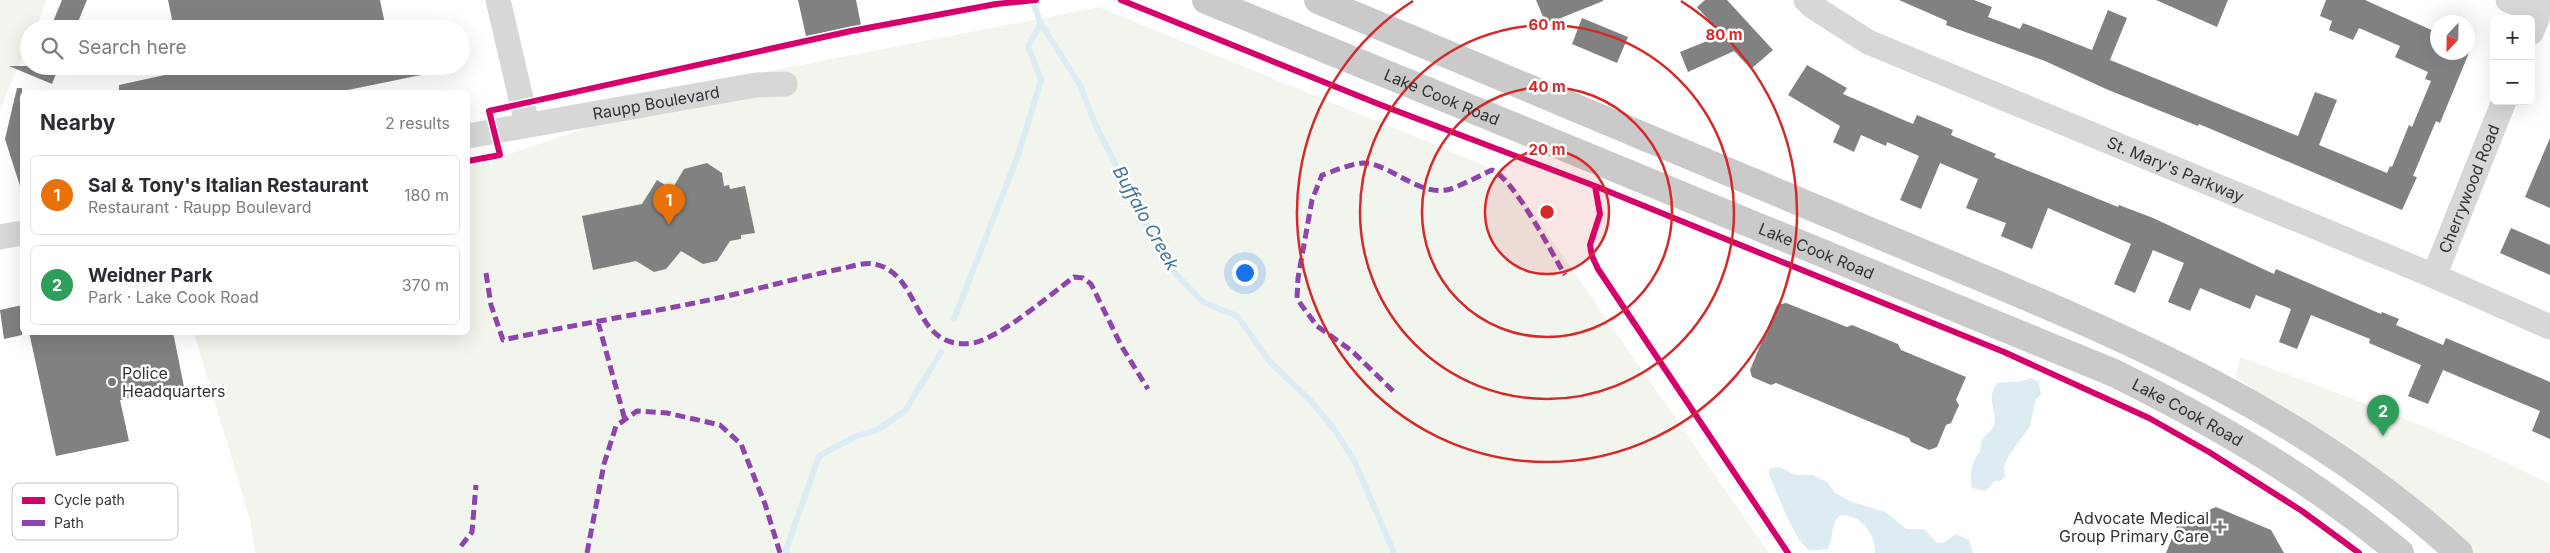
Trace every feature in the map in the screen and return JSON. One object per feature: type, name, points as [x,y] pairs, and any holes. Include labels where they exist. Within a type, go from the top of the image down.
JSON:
[{"type":"main road","name":"Lake Cook Road","points":[[1206,0],[2114,373],[2197,415],[2301,478],[2367,526],[2400,553]]},
{"type":"main road","points":[[1318,0],[1598,119],[2095,325],[2206,378],[2314,440],[2426,522],[2459,553]]},
{"type":"street","points":[[498,0],[526,124]]},
{"type":"street","name":"St. Mary's Parkway","points":[[1806,0],[1868,42],[2434,276],[2550,328]]},
{"type":"street","points":[[2508,0],[2538,16]]},
{"type":"street","name":"Raupp Boulevard","points":[[470,136],[526,124],[756,85],[785,84]]},
{"type":"street","name":"Cherrywood Road","points":[[2434,276],[2502,105]]},
{"type":"street","points":[[0,238],[20,233]]},
{"type":"shaded area","points":[[0,0],[47,0],[39,20],[20,20],[20,63],[0,109]]},
{"type":"shaded area","points":[[1099,7],[1506,174],[1769,553],[255,553],[250,519],[195,335],[470,335],[470,164],[509,154],[739,77]]},
{"type":"shaded area","points":[[2240,357],[2436,432],[2550,484],[2550,553],[2473,553],[2375,472],[2236,377]]},
{"type":"shaded area","points":[[2031,378],[2039,382],[2041,395],[2036,399],[2030,426],[2008,457],[2004,467],[2005,477],[2000,481],[1995,481],[1986,491],[1972,488],[1973,464],[1980,452],[1982,440],[1992,430],[1994,425],[1992,395],[1997,383],[2019,382]]},
{"type":"shaded area","points":[[1779,467],[1796,475],[1812,475],[1827,482],[1835,493],[1852,502],[1886,512],[1906,529],[1924,529],[1937,543],[1943,543],[1956,534],[1969,540],[1973,553],[1875,553],[1873,539],[1866,527],[1856,519],[1842,515],[1835,521],[1827,549],[1811,551],[1805,546],[1793,528],[1769,475],[1770,468]]},
{"type":"building","points":[[62,0],[87,0],[79,20],[54,20]]},
{"type":"building","points":[[168,0],[380,0],[384,20],[172,20]]},
{"type":"building","points":[[798,0],[856,0],[861,25],[806,36]]},
{"type":"building","points":[[1536,0],[1603,0],[1603,1],[1546,24]]},
{"type":"building","points":[[1705,0],[1727,0],[1773,50],[1751,69],[1734,51],[1688,72],[1680,52],[1722,35],[1697,7]]},
{"type":"building","points":[[1899,0],[1974,0],[1992,7],[1988,17],[2020,29],[2023,23],[2092,50],[2108,10],[2127,18],[2110,60],[2298,136],[2315,92],[2337,100],[2319,145],[2387,173],[2390,166],[2392,167],[2409,125],[2412,127],[2431,81],[2425,79],[2428,72],[2395,57],[2400,46],[2359,28],[2353,40],[2329,30],[2332,21],[2320,16],[2326,0],[2365,0],[2430,29],[2430,60],[2466,60],[2440,123],[2436,121],[2413,176],[2417,177],[2402,210],[2199,124],[2198,126],[2106,89],[2045,61],[1946,25],[1947,21]]},
{"type":"building","points":[[2156,0],[2228,0],[2217,27]]},
{"type":"building","points":[[1582,18],[1628,37],[1617,63],[1572,44]]},
{"type":"building","points":[[1807,65],[1847,88],[1843,94],[1913,124],[1917,115],[1953,130],[1951,135],[1996,154],[1994,157],[2118,207],[2119,205],[2153,218],[2274,274],[2276,269],[2381,314],[2382,312],[2399,319],[2396,325],[2443,345],[2446,338],[2550,382],[2550,439],[2532,431],[2540,411],[2443,370],[2428,404],[2408,396],[2421,365],[2369,343],[2370,339],[2311,315],[2297,349],[2279,342],[2291,309],[2256,295],[2250,309],[2200,288],[2190,311],[2168,302],[2184,263],[2153,250],[2135,293],[2114,284],[2131,244],[2048,208],[2032,249],[2001,236],[2006,223],[1966,208],[1978,179],[1940,163],[1921,209],[1900,200],[1919,156],[1887,142],[1886,146],[1861,135],[1854,152],[1833,142],[1840,126],[1788,95]]},
{"type":"building","points":[[9,66],[20,66],[20,71]]},
{"type":"building","points":[[30,75],[56,75],[52,84]]},
{"type":"building","points":[[165,75],[421,75],[348,90],[119,90],[119,85]]},
{"type":"building","points":[[17,88],[22,88],[20,90],[20,186],[5,139]]},
{"type":"building","points":[[2550,138],[2550,208],[2525,197]]},
{"type":"building","points":[[707,163],[722,173],[724,186],[729,185],[730,189],[745,186],[755,233],[741,235],[741,239],[730,241],[717,261],[703,264],[681,251],[666,269],[654,272],[636,261],[593,270],[582,216],[642,204],[657,180],[672,189],[684,169]]},
{"type":"building","points":[[2511,228],[2550,245],[2550,275],[2500,253]]},
{"type":"building","points":[[1786,303],[1847,327],[1852,325],[1898,344],[1901,350],[1966,377],[1956,400],[1959,405],[1951,423],[1946,425],[1937,447],[1929,450],[1911,442],[1909,438],[1776,383],[1771,385],[1752,377],[1750,370],[1777,305]]},
{"type":"building","points":[[20,305],[20,335],[22,335],[4,339],[0,310]]},
{"type":"building","name":"Police Headquarters","points":[[30,335],[174,335],[184,387],[120,400],[129,441],[56,456]]},
{"type":"building","name":"Advocate Medical Group Primary Care","points":[[2216,507],[2271,530],[2284,553],[2166,553],[2178,523]]},
{"type":"waterway","name":"Buffalo Creek","points":[[1032,0],[1041,24],[1080,85],[1095,124],[1155,242],[1177,275],[1203,302],[1237,316],[1270,362],[1311,401],[1334,429],[1354,460],[1394,553]]},
{"type":"waterway","points":[[954,319],[1017,158],[1038,91],[1041,80],[1028,46],[1041,24]]},
{"type":"waterway","points":[[787,553],[786,550],[819,456],[854,437],[877,430],[905,411],[941,352]]},
{"type":"marked path","points":[[1393,391],[1352,351],[1317,326],[1297,299],[1298,278],[1312,200],[1322,175],[1347,166],[1363,163],[1373,164],[1424,188],[1446,190],[1492,170],[1501,176],[1522,202],[1565,275]]},
{"type":"marked path","points":[[486,273],[491,305],[503,340],[696,303],[811,275],[857,265],[874,264],[890,270],[901,281],[927,324],[938,336],[953,343],[973,343],[997,333],[1011,324],[1074,277],[1083,278],[1091,284],[1122,347],[1148,389]]},
{"type":"marked path","points":[[598,322],[625,420]]},
{"type":"marked path","points":[[587,553],[604,464],[616,426],[637,411],[667,413],[720,425],[741,444],[765,504],[780,553]]},
{"type":"marked path","points":[[461,546],[472,532],[476,485]]},
{"type":"cycle path","points":[[470,161],[500,155],[489,111],[851,31],[996,4],[1036,0]]},
{"type":"cycle path","points":[[1121,0],[1381,105],[1595,186],[2004,352],[2149,418],[2209,452],[2302,511],[2359,553]]},
{"type":"cycle path","points":[[1595,186],[1600,214],[1590,245],[1592,256],[1598,269],[1788,553]]},
{"type":"place","name":"Sal & Tony's Italian Restaurant","points":[[669,225]]},
{"type":"place","name":"Police Headquarters","points":[[112,382]]},
{"type":"place","name":"Weidner Park","points":[[2383,436]]},
{"type":"place","name":"Advocate Medical Group Primary Care","points":[[2220,527]]}]
